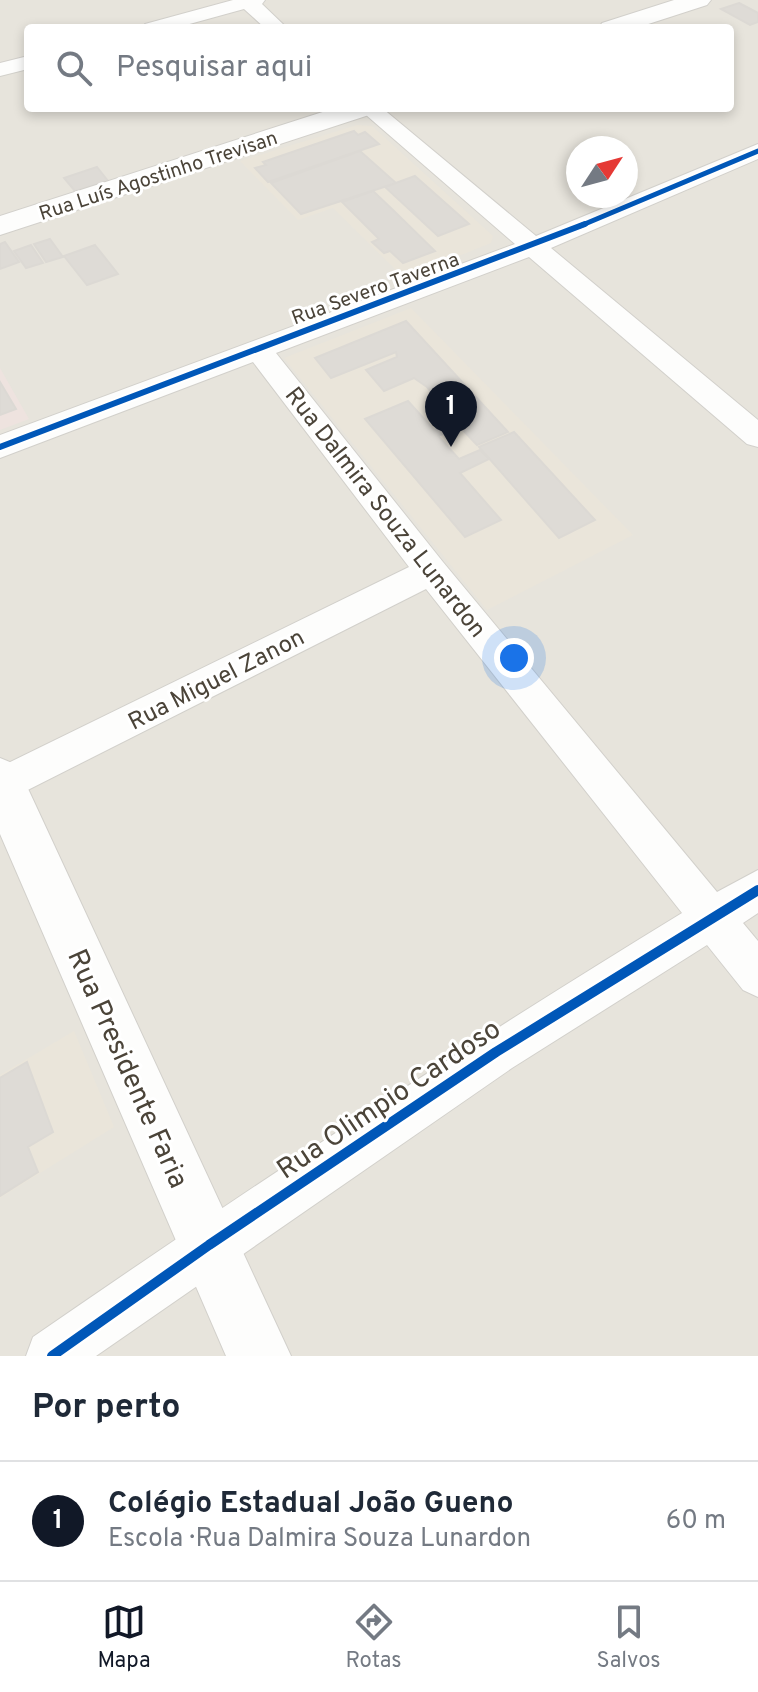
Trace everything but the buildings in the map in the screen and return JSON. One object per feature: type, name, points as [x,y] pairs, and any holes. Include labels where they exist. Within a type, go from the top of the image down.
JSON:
[{"type":"street","points":[[624,24],[699,0]]},
{"type":"street","points":[[166,24],[249,1],[273,24]]},
{"type":"street","points":[[0,70],[24,63]]},
{"type":"street","name":"Rua Luís Agostinho Trevisan","points":[[0,226],[350,112]]},
{"type":"street","points":[[374,112],[753,424]]},
{"type":"street","name":"Rua Severo Taverna","points":[[0,447],[536,245],[758,151]]},
{"type":"street","name":"Rua Dalmira Souza Lunardon","points":[[257,348],[431,571],[758,975]]},
{"type":"street","name":"Rua Miguel Zanon","points":[[1,784],[431,571]]},
{"type":"street","name":"Rua Presidente Faria","points":[[1,784],[259,1356]]},
{"type":"street","name":"Rua Olimpio Cardoso","points":[[52,1356],[209,1245],[496,1052],[711,916],[758,890]]},
{"type":"shaded area","points":[[0,0],[758,0],[758,1356],[0,1356]]},
{"type":"shaded area","points":[[357,125],[372,126],[493,236],[491,243],[404,278],[333,208],[298,220],[240,161]]},
{"type":"shaded area","points":[[411,308],[633,535],[487,610],[284,358]]},
{"type":"shaded area","points":[[0,368],[29,419],[0,430]]},
{"type":"shaded area","points":[[74,1031],[114,1127],[0,1198],[0,1075]]},
{"type":"cycle path","points":[[0,447],[536,245],[758,151]]},
{"type":"cycle path","points":[[52,1356],[209,1245],[496,1052],[758,890]]},
{"type":"place","name":"Colégio Estadual João Gueno","points":[[451,447]]}]
